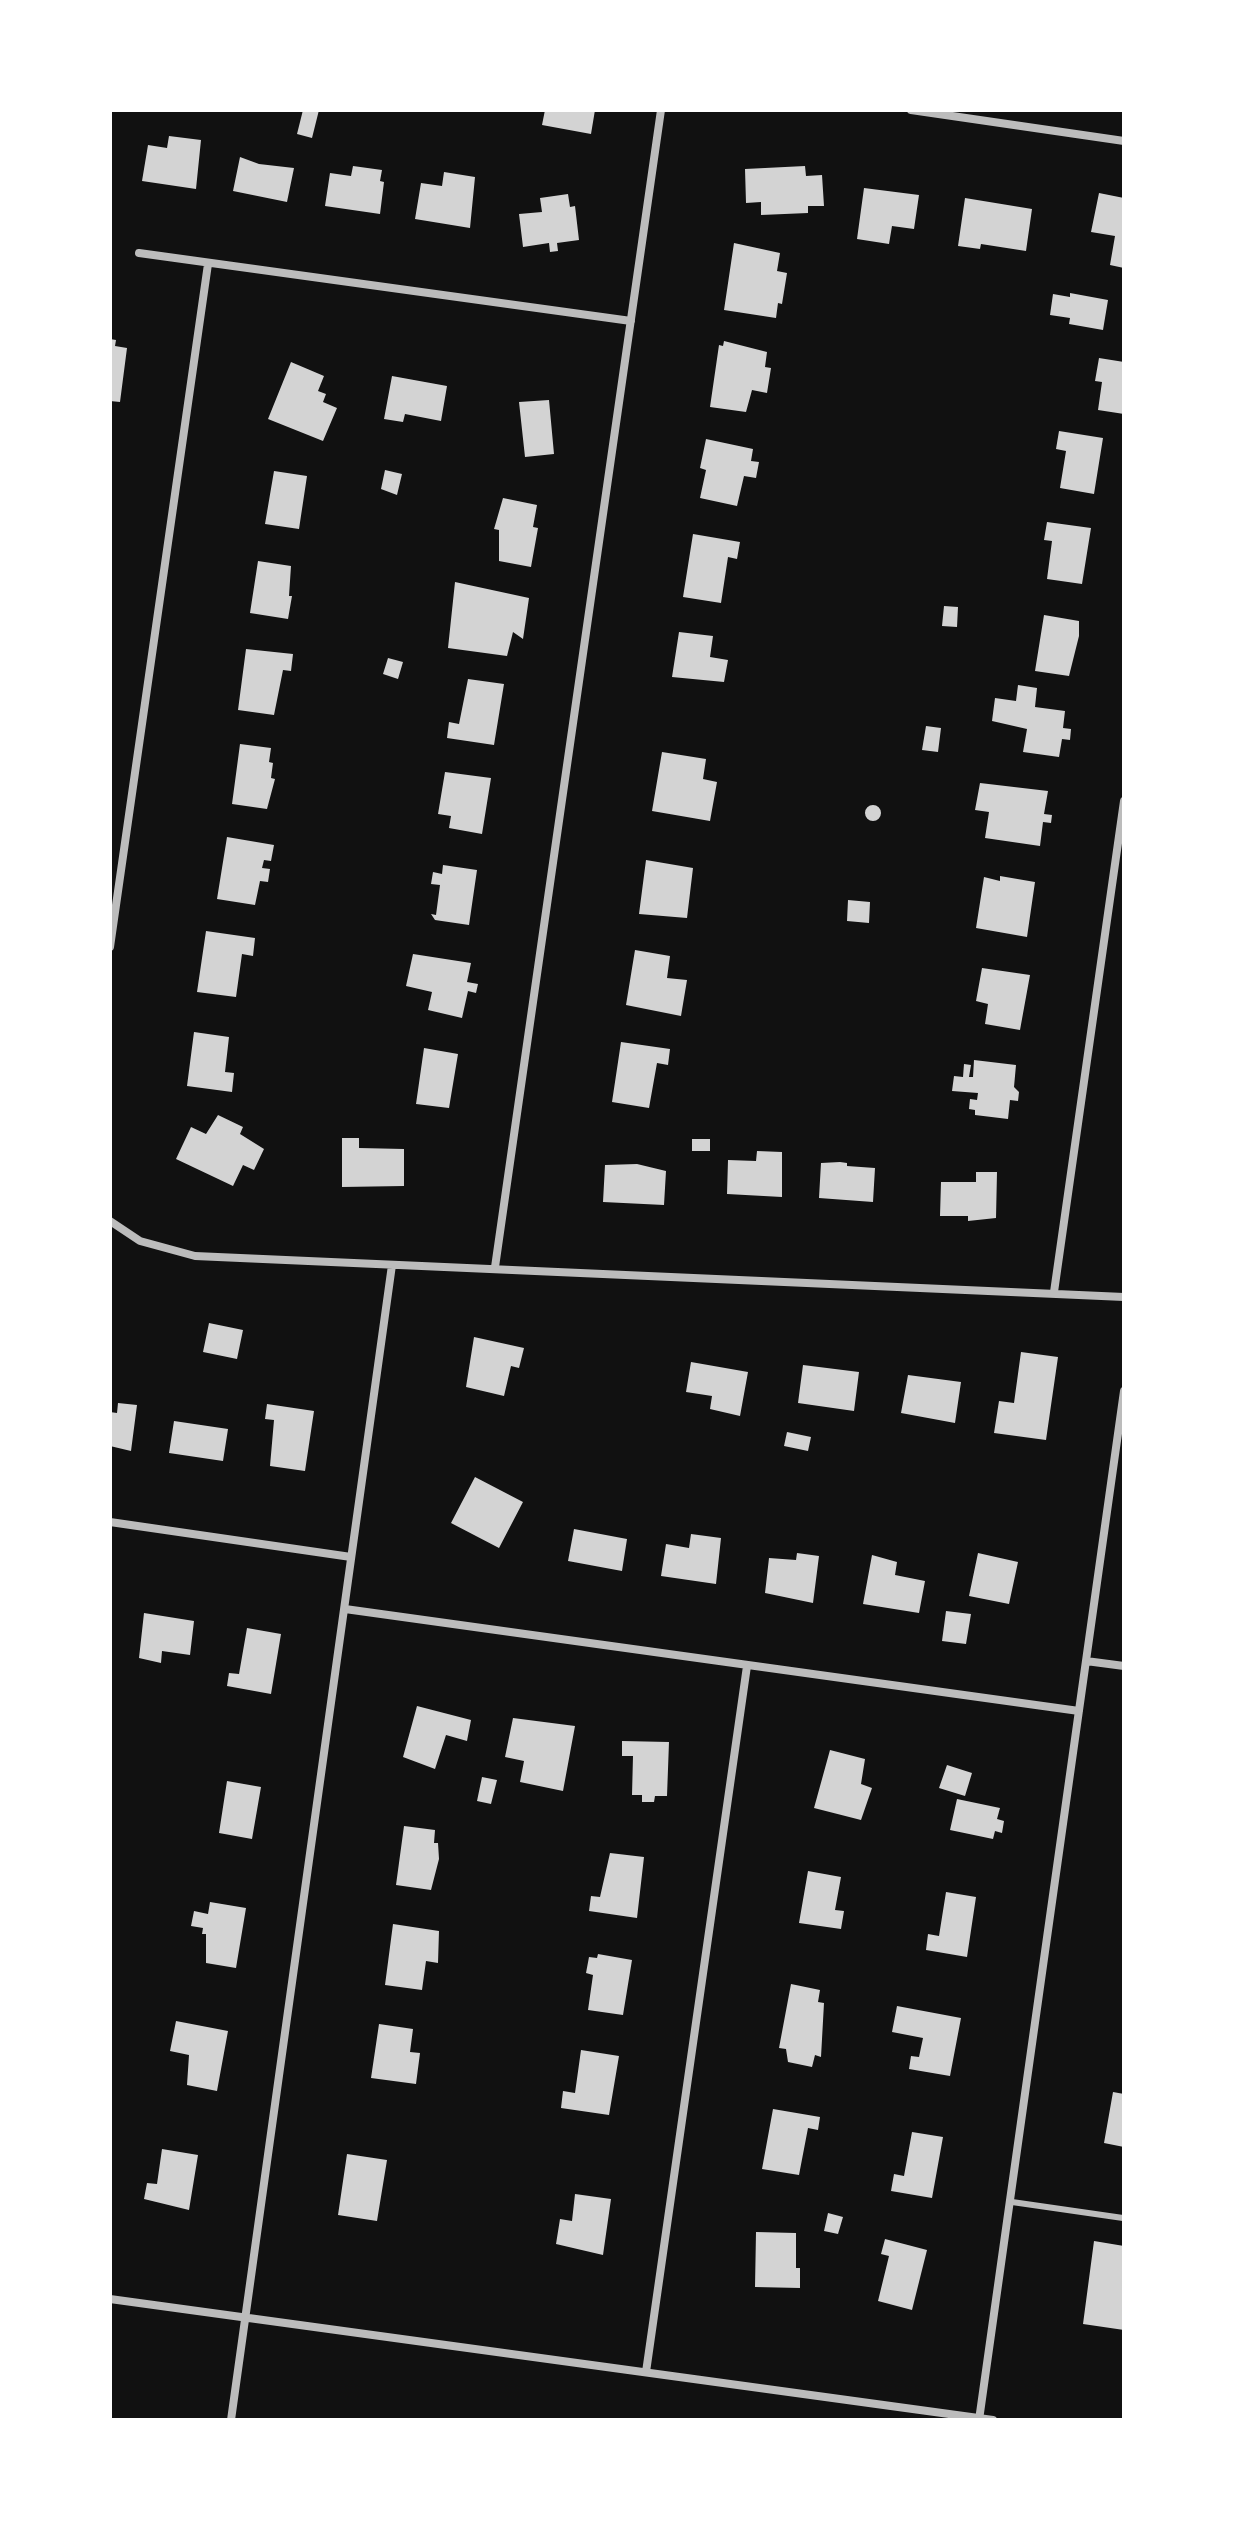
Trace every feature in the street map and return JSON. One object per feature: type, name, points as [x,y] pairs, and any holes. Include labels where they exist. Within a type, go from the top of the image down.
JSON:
[{"type":"street","points":[[495,1267],[661,110]]},
{"type":"street","points":[[911,110],[1124,141]]},
{"type":"street","points":[[139,253],[631,321]]},
{"type":"street","points":[[110,947],[208,264]]},
{"type":"street","points":[[1054,1292],[1124,801]]},
{"type":"street","points":[[110,1221],[140,1241],[195,1256],[1124,1297]]},
{"type":"street","points":[[231,2420],[392,1265]]},
{"type":"street","points":[[979,2419],[1124,1391]]},
{"type":"street","points":[[110,1522],[351,1557]]},
{"type":"street","points":[[345,1609],[1079,1711]]},
{"type":"street","points":[[1086,1661],[1124,1666]]},
{"type":"street","points":[[646,2372],[747,1666]]},
{"type":"street","points":[[110,2299],[993,2420]]},
{"type":"lane","points":[[1012,2202],[1123,2218]]},
{"type":"building","points":[[303,110],[319,110],[312,138],[297,134]]},
{"type":"building","points":[[545,110],[595,110],[591,134],[542,125]]},
{"type":"building","points":[[169,136],[201,140],[196,189],[142,181],[148,145],[167,148]]},
{"type":"building","points":[[240,157],[259,164],[294,168],[287,202],[233,191]]},
{"type":"building","points":[[353,166],[382,170],[380,181],[384,182],[380,214],[325,206],[330,173],[351,176]]},
{"type":"building","points":[[805,166],[806,176],[822,175],[824,206],[808,206],[808,213],[761,215],[761,202],[746,203],[745,169]]},
{"type":"building","points":[[444,172],[475,177],[470,228],[415,219],[421,183],[442,186]]},
{"type":"building","points":[[864,188],[919,195],[914,229],[892,226],[889,244],[857,239]]},
{"type":"building","points":[[1099,193],[1124,198],[1124,268],[1110,265],[1115,236],[1091,232]]},
{"type":"building","points":[[568,194],[570,207],[575,206],[579,240],[557,243],[558,251],[550,252],[549,243],[523,247],[519,214],[542,212],[540,198]]},
{"type":"building","points":[[965,198],[1032,209],[1026,251],[981,244],[980,249],[958,246]]},
{"type":"building","points":[[734,243],[780,253],[777,271],[787,273],[782,304],[778,303],[776,318],[724,310]]},
{"type":"building","points":[[1070,293],[1108,300],[1103,330],[1069,324],[1070,318],[1050,315],[1053,294],[1070,297]]},
{"type":"building","points":[[110,339],[116,340],[115,346],[127,348],[120,402],[110,401]]},
{"type":"building","points":[[724,341],[767,352],[765,367],[771,368],[767,393],[752,390],[746,412],[710,407],[719,345],[723,346]]},
{"type":"building","points":[[1099,358],[1124,362],[1124,414],[1098,410],[1102,382],[1095,381]]},
{"type":"building","points":[[291,362],[324,376],[318,391],[326,394],[323,402],[337,408],[323,441],[268,419]]},
{"type":"building","points":[[392,376],[447,386],[441,421],[405,414],[403,422],[384,419]]},
{"type":"building","points":[[549,400],[554,454],[525,457],[519,402]]},
{"type":"building","points":[[1059,431],[1103,438],[1094,494],[1060,488],[1066,451],[1056,449]]},
{"type":"building","points":[[706,439],[753,449],[751,461],[759,462],[756,478],[744,476],[737,506],[700,498],[706,470],[700,468]]},
{"type":"building","points":[[385,470],[402,474],[397,495],[381,489]]},
{"type":"building","points":[[274,471],[307,476],[299,529],[265,524]]},
{"type":"building","points":[[503,498],[537,505],[533,527],[538,528],[531,567],[499,561],[499,530],[494,529]]},
{"type":"building","points":[[1047,522],[1091,528],[1082,584],[1047,579],[1052,541],[1044,540]]},
{"type":"building","points":[[693,534],[740,542],[737,559],[728,557],[721,603],[683,597]]},
{"type":"building","points":[[258,561],[291,566],[289,596],[292,596],[288,619],[250,613]]},
{"type":"building","points":[[455,582],[529,598],[523,639],[513,632],[507,656],[448,648]]},
{"type":"building","points":[[944,606],[958,607],[957,627],[942,626]]},
{"type":"building","points":[[1044,615],[1079,621],[1079,636],[1069,676],[1035,671]]},
{"type":"building","points":[[679,632],[713,636],[710,657],[728,660],[724,682],[672,677]]},
{"type":"building","points":[[246,649],[293,654],[291,671],[283,670],[274,715],[238,710]]},
{"type":"building","points":[[388,658],[403,662],[398,679],[383,674]]},
{"type":"building","points":[[468,679],[504,684],[494,745],[447,738],[449,722],[459,724]]},
{"type":"building","points":[[1018,685],[1037,688],[1035,707],[1065,711],[1063,728],[1071,729],[1070,740],[1062,739],[1059,757],[1023,752],[1027,729],[992,721],[995,698],[1016,701]]},
{"type":"building","points":[[926,726],[941,728],[938,752],[922,750]]},
{"type":"building","points":[[240,744],[271,748],[271,778],[275,779],[267,809],[232,804]]},
{"type":"building","points":[[662,752],[706,759],[703,779],[717,782],[710,821],[652,811]]},
{"type":"building","points":[[445,772],[491,778],[482,834],[449,828],[451,816],[438,814]]},
{"type":"building","points":[[980,783],[1048,791],[1044,814],[1052,815],[1051,823],[1043,822],[1040,846],[985,838],[989,812],[975,810]]},
{"type":"building","points":[[873,805],[879,807],[879,819],[873,821],[867,819],[865,813],[867,807]]},
{"type":"building","points":[[227,837],[274,845],[271,861],[264,860],[262,868],[270,869],[268,882],[260,881],[255,905],[217,899]]},
{"type":"building","points":[[646,860],[693,868],[687,918],[639,914]]},
{"type":"building","points":[[443,865],[477,870],[469,925],[435,920],[431,914],[436,915],[440,885],[431,884],[433,872],[442,874]]},
{"type":"building","points":[[1000,876],[1035,882],[1027,937],[976,928],[984,877],[1000,881]]},
{"type":"building","points":[[848,900],[870,902],[869,923],[847,921]]},
{"type":"building","points":[[206,931],[255,938],[253,956],[242,954],[236,997],[197,992]]},
{"type":"building","points":[[635,950],[670,956],[667,978],[687,980],[681,1016],[626,1005]]},
{"type":"building","points":[[413,954],[471,963],[467,982],[478,984],[476,993],[468,991],[462,1018],[428,1010],[432,992],[406,986]]},
{"type":"building","points":[[982,968],[1030,975],[1020,1030],[985,1024],[988,1004],[976,1001]]},
{"type":"building","points":[[194,1032],[229,1037],[225,1072],[234,1073],[232,1092],[187,1086]]},
{"type":"building","points":[[621,1042],[670,1049],[668,1065],[657,1063],[649,1108],[612,1102]]},
{"type":"building","points":[[424,1048],[458,1054],[449,1108],[416,1104]]},
{"type":"building","points":[[974,1060],[1016,1065],[1014,1087],[1019,1092],[1018,1101],[1010,1100],[1008,1119],[975,1115],[975,1110],[969,1109],[970,1099],[977,1100],[978,1093],[952,1091],[954,1076],[963,1077],[964,1064],[971,1065],[969,1077],[973,1077]]},
{"type":"building","points":[[218,1115],[243,1127],[240,1134],[264,1149],[254,1170],[243,1165],[233,1186],[176,1159],[191,1127],[206,1134]]},
{"type":"building","points":[[342,1138],[359,1138],[359,1148],[404,1149],[404,1186],[342,1187]]},
{"type":"building","points":[[692,1139],[710,1139],[710,1151],[692,1151]]},
{"type":"building","points":[[757,1151],[782,1152],[782,1197],[727,1194],[728,1160],[756,1161]]},
{"type":"building","points":[[821,1163],[847,1163],[847,1166],[875,1168],[873,1202],[819,1198]]},
{"type":"building","points":[[637,1164],[666,1171],[664,1205],[603,1202],[605,1165]]},
{"type":"building","points":[[976,1172],[997,1172],[996,1218],[968,1221],[968,1216],[940,1216],[941,1182],[976,1182]]},
{"type":"building","points":[[209,1323],[243,1330],[237,1359],[203,1352]]},
{"type":"building","points":[[474,1337],[524,1348],[519,1368],[511,1366],[504,1396],[466,1387]]},
{"type":"building","points":[[1021,1352],[1058,1357],[1046,1440],[994,1433],[999,1401],[1014,1403]]},
{"type":"building","points":[[691,1362],[748,1372],[740,1416],[710,1409],[712,1396],[686,1392]]},
{"type":"building","points":[[803,1365],[859,1372],[854,1411],[798,1403]]},
{"type":"building","points":[[908,1375],[961,1382],[955,1423],[901,1413]]},
{"type":"building","points":[[118,1403],[137,1405],[131,1451],[110,1446],[110,1412],[117,1413]]},
{"type":"building","points":[[267,1404],[314,1411],[305,1471],[270,1466],[274,1420],[265,1419]]},
{"type":"building","points":[[174,1421],[228,1429],[223,1461],[169,1453]]},
{"type":"building","points":[[787,1432],[811,1437],[808,1451],[784,1446]]},
{"type":"building","points":[[475,1477],[523,1502],[499,1548],[451,1523]]},
{"type":"building","points":[[574,1529],[627,1539],[622,1571],[568,1561]]},
{"type":"building","points":[[691,1534],[721,1538],[716,1584],[661,1576],[666,1544],[689,1548]]},
{"type":"building","points":[[797,1553],[819,1556],[813,1603],[765,1593],[769,1558],[796,1560]]},
{"type":"building","points":[[978,1553],[1018,1562],[1009,1604],[969,1596]]},
{"type":"building","points":[[872,1555],[897,1562],[895,1575],[925,1581],[919,1613],[863,1604]]},
{"type":"building","points":[[946,1611],[971,1614],[966,1644],[942,1641]]},
{"type":"building","points":[[144,1613],[194,1621],[190,1655],[162,1651],[161,1663],[139,1658]]},
{"type":"building","points":[[247,1628],[281,1634],[271,1694],[227,1686],[229,1673],[239,1674]]},
{"type":"building","points":[[417,1706],[471,1720],[467,1741],[446,1735],[435,1769],[403,1757]]},
{"type":"building","points":[[513,1718],[575,1726],[563,1791],[520,1782],[524,1761],[505,1757]]},
{"type":"building","points":[[622,1741],[669,1742],[667,1796],[655,1796],[654,1802],[642,1802],[642,1795],[632,1795],[633,1756],[622,1756]]},
{"type":"building","points":[[830,1750],[865,1759],[861,1784],[872,1788],[861,1820],[814,1808]]},
{"type":"building","points":[[947,1765],[972,1773],[965,1796],[939,1788]]},
{"type":"building","points":[[482,1777],[497,1780],[491,1804],[477,1801]]},
{"type":"building","points":[[227,1781],[261,1787],[252,1839],[219,1833]]},
{"type":"building","points":[[957,1799],[1000,1808],[997,1819],[1004,1821],[1002,1833],[995,1831],[993,1839],[950,1830]]},
{"type":"building","points":[[404,1826],[435,1830],[434,1843],[438,1843],[439,1859],[431,1890],[396,1885]]},
{"type":"building","points":[[610,1853],[644,1857],[637,1918],[589,1911],[591,1896],[600,1897]]},
{"type":"building","points":[[808,1871],[841,1877],[835,1910],[844,1911],[841,1929],[799,1923]]},
{"type":"building","points":[[946,1892],[976,1897],[967,1957],[926,1950],[928,1934],[939,1936]]},
{"type":"building","points":[[210,1902],[246,1908],[236,1968],[206,1963],[206,1934],[202,1934],[203,1928],[191,1926],[194,1911],[208,1914]]},
{"type":"building","points":[[393,1924],[439,1931],[438,1963],[426,1961],[422,1990],[385,1985]]},
{"type":"building","points":[[598,1954],[632,1960],[623,2015],[588,2010],[593,1975],[586,1973],[589,1957],[597,1958]]},
{"type":"building","points":[[791,1984],[820,1990],[818,2002],[824,2003],[821,2057],[815,2055],[812,2067],[788,2062],[786,2049],[779,2048]]},
{"type":"building","points":[[897,2006],[961,2018],[950,2076],[909,2069],[911,2056],[919,2057],[923,2038],[892,2032]]},
{"type":"building","points":[[176,2021],[228,2031],[217,2091],[187,2085],[189,2055],[170,2051]]},
{"type":"building","points":[[379,2024],[413,2029],[410,2052],[420,2053],[416,2084],[371,2078]]},
{"type":"building","points":[[581,2050],[619,2056],[609,2115],[561,2108],[563,2091],[575,2093]]},
{"type":"building","points":[[1113,2092],[1124,2094],[1124,2147],[1104,2143]]},
{"type":"building","points":[[773,2109],[820,2117],[818,2130],[808,2128],[799,2175],[762,2169]]},
{"type":"building","points":[[912,2132],[943,2137],[932,2198],[891,2191],[894,2174],[904,2176]]},
{"type":"building","points":[[162,2149],[198,2155],[189,2210],[144,2199],[147,2183],[157,2184]]},
{"type":"building","points":[[347,2154],[387,2160],[377,2221],[338,2215]]},
{"type":"building","points":[[575,2194],[611,2199],[603,2255],[556,2244],[560,2219],[572,2221]]},
{"type":"building","points":[[828,2213],[843,2217],[838,2234],[824,2231]]},
{"type":"building","points":[[756,2232],[796,2233],[796,2268],[800,2268],[800,2288],[755,2287]]},
{"type":"building","points":[[885,2239],[927,2250],[912,2310],[878,2301],[889,2256],[881,2254]]},
{"type":"building","points":[[1094,2241],[1124,2246],[1124,2330],[1083,2324]]}]
